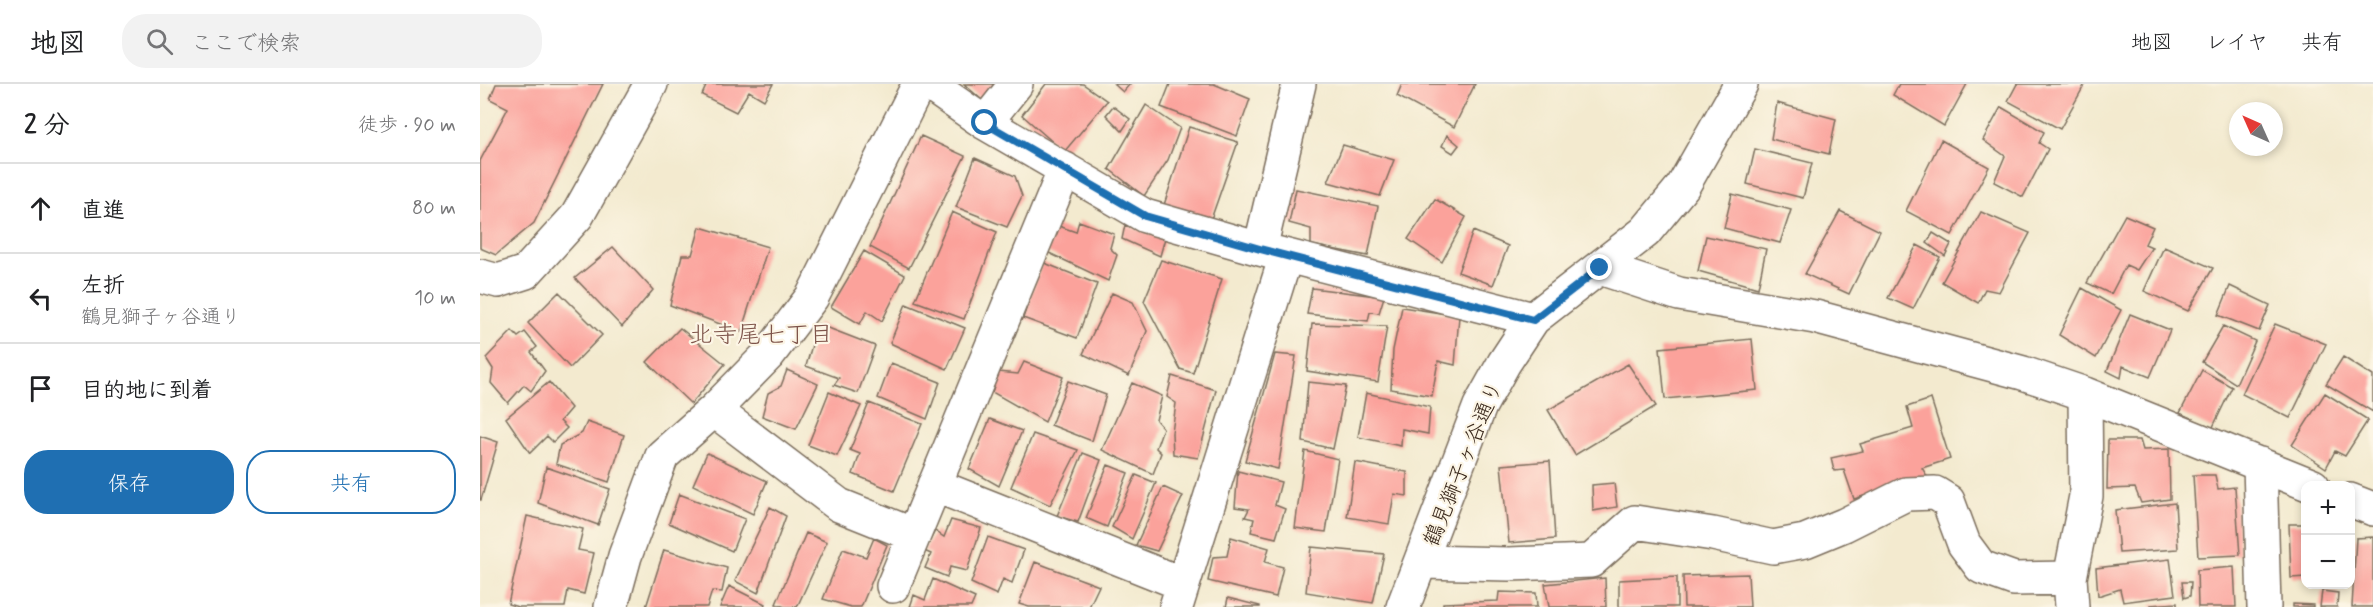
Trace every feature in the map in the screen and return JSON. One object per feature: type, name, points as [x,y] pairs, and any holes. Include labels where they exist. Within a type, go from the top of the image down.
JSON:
[{"type":"street","points":[[480,276],[498,281],[526,272],[577,216],[651,84]]},
{"type":"street","points":[[611,607],[625,556],[662,456],[714,410],[768,355],[812,297],[919,84]]},
{"type":"street","points":[[929,84],[985,123],[1145,216],[1273,253],[1533,320]]},
{"type":"street","points":[[985,123],[1016,84]]},
{"type":"street","points":[[934,485],[1180,595],[1273,253],[1299,84]]},
{"type":"street","name":"鶴見獅子ヶ谷通り","points":[[1403,607],[1480,406],[1504,363],[1533,320],[1645,232],[1683,186],[1741,84]]},
{"type":"street","points":[[893,586],[1065,169]]},
{"type":"street","points":[[1600,268],[1679,294],[1815,317],[2023,373],[2085,394],[2301,481]]},
{"type":"street","points":[[1422,562],[1509,564],[1591,561],[1635,522],[1713,534],[1773,547],[1805,541],[1844,525],[1906,494],[1935,493],[1948,501],[1964,544],[1981,567],[2013,579],[2071,592],[2086,496],[2085,394]]},
{"type":"street","points":[[714,410],[839,505],[914,535]]},
{"type":"street","points":[[2259,464],[2264,607]]},
{"type":"street","points":[[2355,502],[2373,509]]},
{"type":"building","points":[[496,84],[603,84],[534,223],[496,255],[480,248],[480,161],[508,108],[490,99]]},
{"type":"building","points":[[707,84],[773,84],[764,100],[749,91],[736,112],[702,95]]},
{"type":"building","points":[[964,84],[994,84],[982,100]]},
{"type":"building","points":[[1046,84],[1083,84],[1107,101],[1064,152],[1022,115]]},
{"type":"building","points":[[1114,84],[1130,84],[1123,92]]},
{"type":"building","points":[[1170,84],[1214,84],[1250,99],[1237,136],[1161,107]]},
{"type":"building","points":[[1402,84],[1475,84],[1454,127],[1397,96]]},
{"type":"building","points":[[1899,84],[1967,84],[1944,126],[1893,95]]},
{"type":"building","points":[[2017,84],[2085,84],[2060,129],[2008,101]]},
{"type":"building","points":[[1777,103],[1836,119],[1829,154],[1771,139]]},
{"type":"building","points":[[1146,105],[1180,128],[1168,160],[1144,196],[1109,169]]},
{"type":"building","points":[[1113,106],[1130,119],[1122,131],[1106,115]]},
{"type":"building","points":[[2001,107],[2044,132],[2039,143],[2048,149],[2023,197],[1994,182],[2005,156],[1983,140]]},
{"type":"building","points":[[1189,127],[1238,142],[1210,222],[1164,205]]},
{"type":"building","points":[[1447,135],[1459,145],[1453,153],[1442,146]]},
{"type":"building","points":[[921,136],[965,156],[909,268],[870,247]]},
{"type":"building","points":[[1941,140],[1989,167],[1952,235],[1906,211]]},
{"type":"building","points":[[1343,145],[1394,160],[1380,196],[1328,182]]},
{"type":"building","points":[[1755,149],[1812,163],[1803,198],[1747,184]]},
{"type":"building","points":[[975,158],[1015,176],[1022,196],[1007,227],[956,207]]},
{"type":"building","points":[[1296,189],[1378,206],[1368,256],[1311,245],[1311,229],[1289,223]]},
{"type":"building","points":[[1732,194],[1791,210],[1780,243],[1724,228]]},
{"type":"building","points":[[1435,199],[1466,217],[1442,262],[1408,239]]},
{"type":"building","points":[[1840,211],[1880,231],[1849,294],[1805,274]]},
{"type":"building","points":[[952,212],[997,232],[964,319],[915,301]]},
{"type":"building","points":[[1981,212],[2030,233],[1999,292],[1985,289],[1978,303],[1942,282]]},
{"type":"building","points":[[2125,215],[2153,227],[2145,244],[2152,247],[2137,270],[2126,265],[2111,294],[2087,283]]},
{"type":"building","points":[[1079,221],[1114,234],[1110,248],[1117,255],[1108,281],[1047,252],[1056,225],[1076,232]]},
{"type":"building","points":[[1125,225],[1165,238],[1160,256],[1122,239]]},
{"type":"building","points":[[700,227],[768,247],[741,332],[670,305],[682,255],[692,255]]},
{"type":"building","points":[[1473,231],[1508,246],[1493,285],[1458,272]]},
{"type":"building","points":[[1933,233],[1951,244],[1945,256],[1927,243]]},
{"type":"building","points":[[1706,236],[1766,249],[1758,288],[1698,271]]},
{"type":"building","points":[[1917,245],[1940,257],[1913,309],[1888,298]]},
{"type":"building","points":[[613,247],[653,290],[622,327],[575,278]]},
{"type":"building","points":[[2164,247],[2213,268],[2188,311],[2144,291]]},
{"type":"building","points":[[864,251],[905,275],[882,321],[867,311],[860,324],[831,307]]},
{"type":"building","points":[[1161,260],[1222,279],[1193,373],[1180,369],[1144,301]]},
{"type":"building","points":[[1042,262],[1097,284],[1077,338],[1023,318]]},
{"type":"building","points":[[2230,286],[2270,305],[2259,331],[2218,315]]},
{"type":"building","points":[[1312,288],[1384,297],[1379,313],[1370,312],[1368,321],[1307,314]]},
{"type":"building","points":[[2082,288],[2121,310],[2096,358],[2059,335]]},
{"type":"building","points":[[559,292],[602,335],[570,368],[528,323]]},
{"type":"building","points":[[1112,293],[1133,302],[1147,331],[1129,376],[1083,354]]},
{"type":"building","points":[[906,304],[965,328],[947,369],[890,343]]},
{"type":"building","points":[[1402,307],[1459,316],[1455,365],[1438,361],[1432,396],[1391,389],[1393,350]]},
{"type":"building","points":[[2130,314],[2170,330],[2150,377],[2123,366],[2121,378],[2107,371]]},
{"type":"building","points":[[818,324],[875,346],[858,393],[834,385],[839,378],[806,366]]},
{"type":"building","points":[[1312,324],[1387,326],[1378,382],[1307,371]]},
{"type":"building","points":[[2275,324],[2326,344],[2290,418],[2242,394]]},
{"type":"building","points":[[2223,326],[2255,341],[2236,384],[2202,362]]},
{"type":"building","points":[[680,328],[725,364],[691,404],[647,362]]},
{"type":"building","points":[[512,331],[518,337],[525,332],[537,347],[531,352],[545,371],[531,391],[524,385],[508,403],[491,383],[493,369],[486,358]]},
{"type":"building","points":[[1752,339],[1757,390],[1665,399],[1660,348]]},
{"type":"building","points":[[1275,354],[1296,356],[1278,469],[1245,461]]},
{"type":"building","points":[[2343,357],[2373,376],[2373,412],[2326,384]]},
{"type":"building","points":[[1024,362],[1063,377],[1045,422],[992,392],[998,372],[1018,374]]},
{"type":"building","points":[[891,363],[940,382],[927,419],[878,398]]},
{"type":"building","points":[[1628,364],[1656,406],[1575,455],[1548,410]]},
{"type":"building","points":[[787,370],[818,384],[796,429],[762,416],[768,393],[781,386]]},
{"type":"building","points":[[2202,370],[2232,387],[2212,429],[2180,413]]},
{"type":"building","points":[[1172,376],[1216,390],[1198,458],[1173,454],[1172,433],[1176,403],[1167,397]]},
{"type":"building","points":[[1068,381],[1106,395],[1092,441],[1051,425]]},
{"type":"building","points":[[549,382],[571,408],[560,421],[567,428],[553,442],[547,436],[530,453],[506,418]]},
{"type":"building","points":[[1308,382],[1346,386],[1333,449],[1303,442]]},
{"type":"building","points":[[1132,383],[1162,396],[1156,420],[1163,428],[1156,448],[1161,453],[1153,474],[1102,450]]},
{"type":"building","points":[[829,392],[861,406],[837,456],[808,445]]},
{"type":"building","points":[[1366,393],[1430,407],[1428,434],[1402,429],[1401,446],[1358,437]]},
{"type":"building","points":[[2325,393],[2368,420],[2345,456],[2335,451],[2326,468],[2292,445]]},
{"type":"building","points":[[1931,399],[1950,459],[1922,468],[1927,476],[1854,499],[1844,470],[1834,471],[1831,458],[1863,451],[1860,444],[1913,428],[1907,407]]},
{"type":"building","points":[[869,403],[922,424],[894,491],[853,474],[860,454],[850,450]]},
{"type":"building","points":[[990,419],[1022,431],[999,486],[969,469]]},
{"type":"building","points":[[587,422],[624,435],[609,482],[556,464],[560,445],[582,433]]},
{"type":"building","points":[[1033,434],[1078,450],[1050,505],[1011,487]]},
{"type":"building","points":[[480,436],[498,442],[481,500],[480,500]]},
{"type":"building","points":[[2108,440],[2140,440],[2143,450],[2169,449],[2170,499],[2141,503],[2135,488],[2107,489]]},
{"type":"building","points":[[1305,451],[1338,459],[1326,532],[1295,528]]},
{"type":"building","points":[[707,453],[767,481],[753,514],[693,485]]},
{"type":"building","points":[[1083,453],[1101,460],[1078,522],[1057,516]]},
{"type":"building","points":[[1550,461],[1555,539],[1509,543],[1501,465]]},
{"type":"building","points":[[1355,462],[1407,472],[1407,496],[1394,494],[1389,524],[1347,517]]},
{"type":"building","points":[[1108,465],[1128,473],[1107,527],[1086,518]]},
{"type":"building","points":[[546,467],[610,489],[598,525],[538,503]]},
{"type":"building","points":[[1238,471],[1281,482],[1275,505],[1285,509],[1276,538],[1251,532],[1254,519],[1245,517],[1249,509],[1235,507]]},
{"type":"building","points":[[1136,475],[1156,483],[1132,539],[1112,527]]},
{"type":"building","points":[[2193,475],[2215,475],[2218,489],[2235,487],[2240,555],[2198,557]]},
{"type":"building","points":[[1614,483],[1617,507],[1593,511],[1592,485]]},
{"type":"building","points":[[1163,487],[1183,496],[1157,551],[1136,545]]},
{"type":"building","points":[[679,494],[745,519],[732,551],[669,523]]},
{"type":"building","points":[[2175,503],[2178,549],[2119,553],[2115,510]]},
{"type":"building","points":[[770,507],[786,516],[758,593],[735,581]]},
{"type":"building","points":[[527,516],[583,529],[578,550],[594,553],[584,594],[568,590],[565,607],[518,607],[508,604]]},
{"type":"building","points":[[951,520],[981,528],[967,571],[950,567],[947,577],[925,568],[931,554],[924,551],[935,531],[944,537]]},
{"type":"building","points":[[2289,524],[2301,524],[2301,577],[2291,578]]},
{"type":"building","points":[[806,533],[827,542],[797,607],[776,604]]},
{"type":"building","points":[[988,537],[1024,550],[1012,583],[1003,579],[997,595],[971,583]]},
{"type":"building","points":[[1231,537],[1269,548],[1265,562],[1283,567],[1276,597],[1208,581],[1213,557],[1227,556]]},
{"type":"building","points":[[2373,537],[2373,607],[2352,607],[2353,589],[2355,589],[2356,538]]},
{"type":"building","points":[[874,538],[887,545],[861,607],[851,607],[823,599],[843,549],[866,557]]},
{"type":"building","points":[[1311,547],[1384,554],[1373,603],[1306,592]]},
{"type":"building","points":[[664,550],[727,568],[722,592],[712,591],[707,607],[646,607]]},
{"type":"building","points":[[2170,559],[2175,595],[2123,602],[2120,589],[2098,596],[2096,568]]},
{"type":"building","points":[[1035,562],[1099,586],[1089,607],[1029,607],[1019,604]]},
{"type":"building","points":[[2234,567],[2236,607],[2198,607],[2197,570]]},
{"type":"building","points":[[1748,574],[1750,607],[1684,607],[1683,576]]},
{"type":"building","points":[[1677,577],[1677,607],[1619,607],[1619,580]]},
{"type":"building","points":[[1605,578],[1606,607],[1549,607],[1545,584]]},
{"type":"building","points":[[933,579],[975,598],[971,607],[910,607],[914,595],[925,600]]},
{"type":"building","points":[[2182,582],[2191,582],[2190,596],[2184,598]]},
{"type":"building","points":[[729,586],[765,604],[764,607],[720,607]]},
{"type":"building","points":[[2322,591],[2338,593],[2337,607],[2320,607]]},
{"type":"building","points":[[1499,592],[1536,593],[1537,607],[1443,607],[1443,603],[1498,601]]},
{"type":"building","points":[[1228,598],[1260,606],[1260,607],[1226,607]]},
{"type":"building","points":[[2177,603],[2177,607],[2151,607],[2151,605]]},
{"type":"building","points":[[2293,604],[2313,605],[2313,607],[2293,607]]},
{"type":"district","name":"北寺尾七丁目","points":[[761,334]]},
{"type":"route","points":[[985,123],[1145,216],[1260,249],[1533,320],[1600,268]]}]
